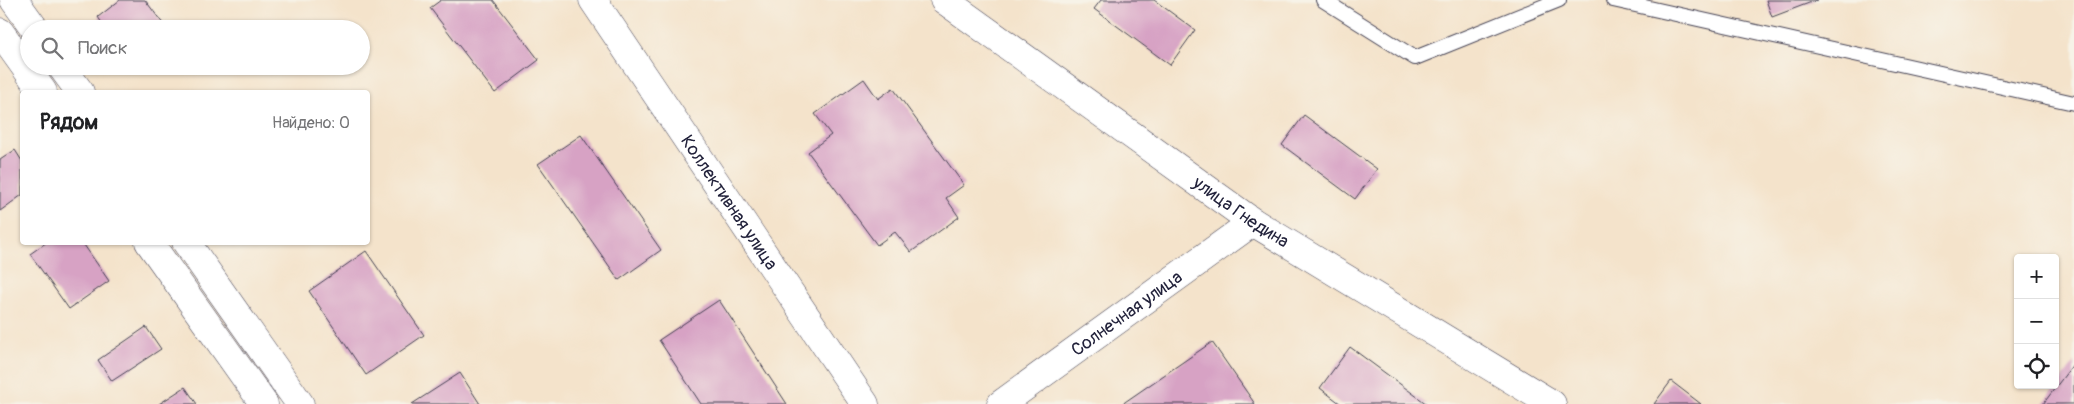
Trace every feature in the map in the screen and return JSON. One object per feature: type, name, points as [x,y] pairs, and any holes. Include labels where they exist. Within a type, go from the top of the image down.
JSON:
[{"type":"street","points":[[14,0],[28,20]]},
{"type":"street","name":"Коллективная улица","points":[[593,0],[865,404]]},
{"type":"street","name":"улица Гнедина","points":[[944,0],[1253,222],[1552,404]]},
{"type":"street","points":[[0,32],[20,60]]},
{"type":"street","points":[[31,75],[42,90]]},
{"type":"street","points":[[68,75],[79,90]]},
{"type":"street","name":"Солнечная улица","points":[[1001,404],[1253,222]]},
{"type":"street","points":[[151,245],[264,404]]},
{"type":"street","points":[[188,245],[300,404]]},
{"type":"lane","points":[[1323,0],[1415,58],[1559,0]]},
{"type":"lane","points":[[1613,0],[2074,103]]},
{"type":"building","points":[[120,0],[145,0],[160,20],[100,20],[98,17]]},
{"type":"building","points":[[441,0],[493,0],[539,60],[495,93],[430,8]]},
{"type":"building","points":[[1101,0],[1154,0],[1195,30],[1170,65],[1094,9]]},
{"type":"building","points":[[1766,0],[1817,0],[1772,17]]},
{"type":"building","points":[[864,79],[878,99],[893,88],[964,185],[946,198],[959,217],[911,252],[895,232],[877,245],[808,152],[831,135],[815,114]]},
{"type":"building","points":[[1304,115],[1377,169],[1355,199],[1282,145]]},
{"type":"building","points":[[581,135],[661,250],[619,280],[538,164]]},
{"type":"building","points":[[15,150],[20,158],[20,196],[0,211],[0,160]]},
{"type":"building","points":[[43,245],[84,245],[109,281],[69,309],[30,254]]},
{"type":"building","points":[[366,251],[424,335],[366,375],[309,291]]},
{"type":"building","points":[[719,300],[787,404],[701,404],[659,340]]},
{"type":"building","points":[[146,327],[161,349],[112,381],[98,360]]},
{"type":"building","points":[[1212,342],[1255,404],[1122,404]]},
{"type":"building","points":[[1350,347],[1427,404],[1341,404],[1320,388]]},
{"type":"building","points":[[2074,363],[2074,404],[2043,404],[2054,389],[2059,389],[2059,383]]},
{"type":"building","points":[[460,373],[480,404],[412,404]]},
{"type":"building","points":[[1671,381],[1701,404],[1654,404]]},
{"type":"building","points":[[185,387],[197,404],[159,404]]}]
